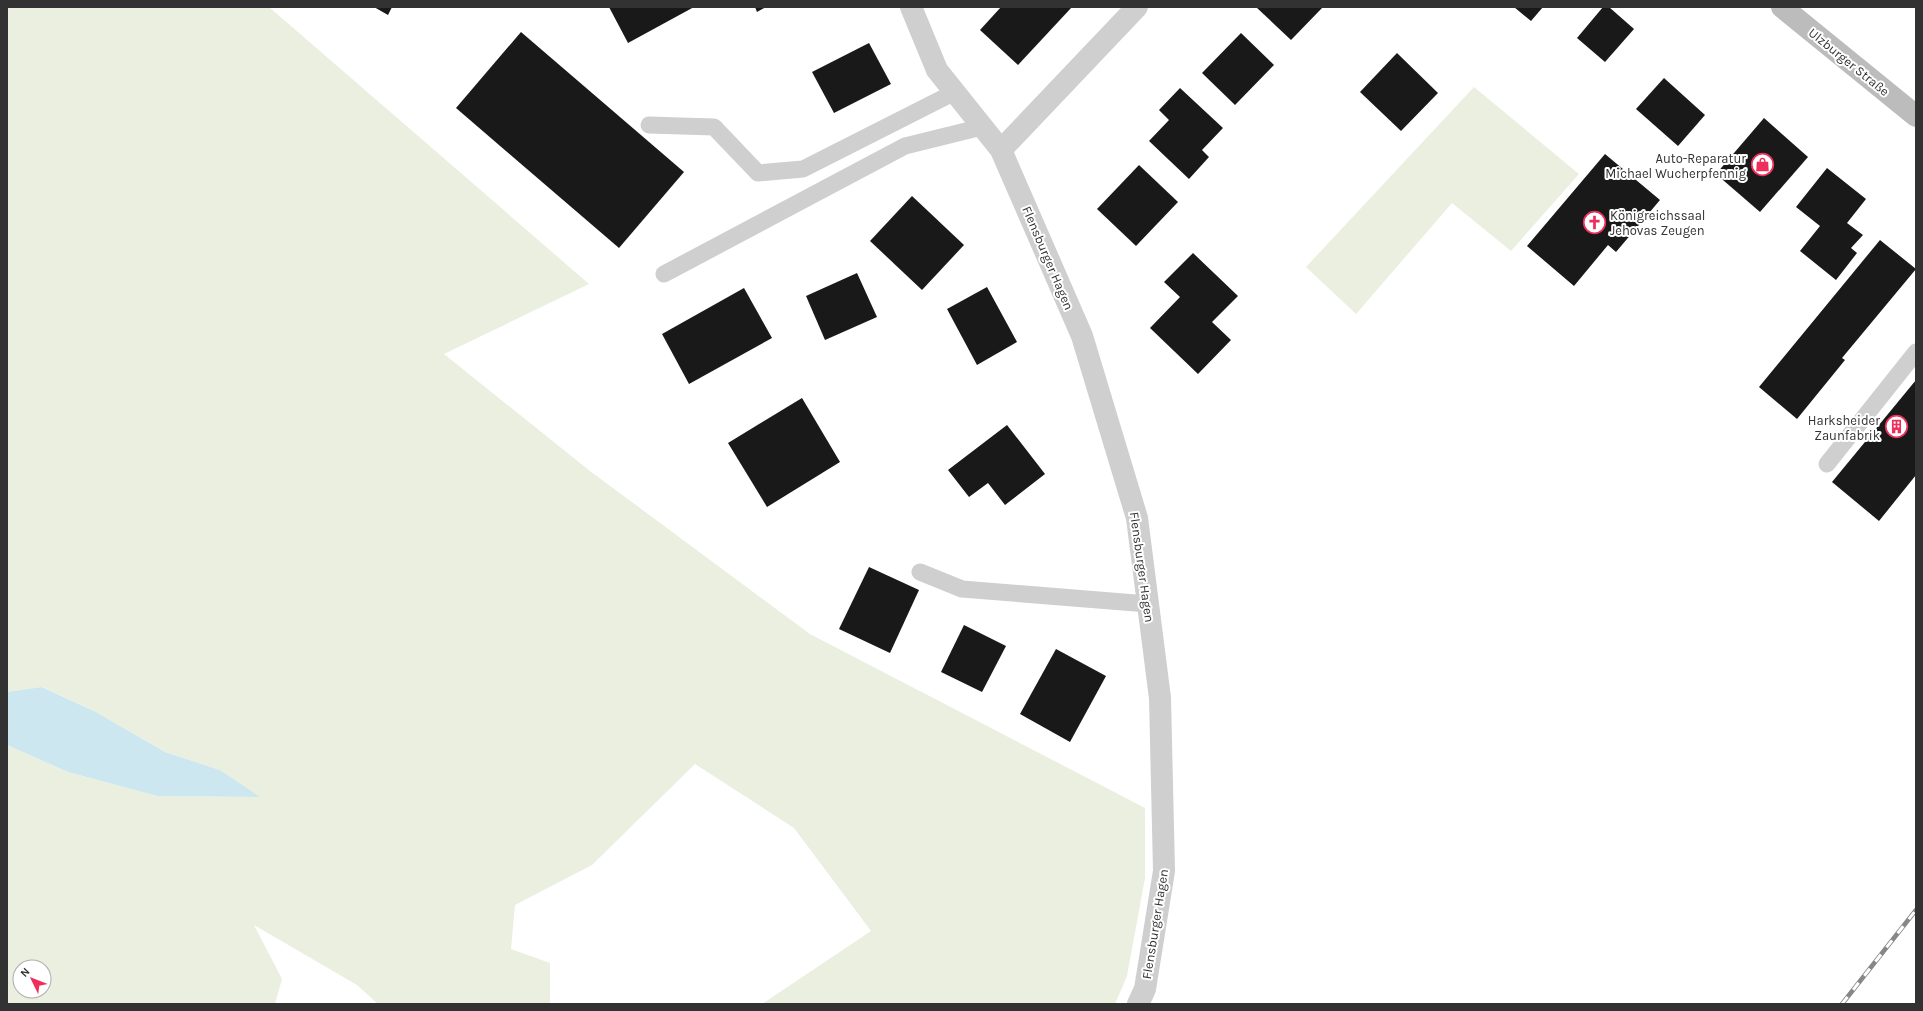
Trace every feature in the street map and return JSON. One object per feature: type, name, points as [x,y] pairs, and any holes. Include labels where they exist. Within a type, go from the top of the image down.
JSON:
[{"type":"main road","name":"Ulzburger Straße","points":[[1782,7],[1916,116]]},
{"type":"street","name":"Flensburger Hagen","points":[[911,7],[937,70],[1001,150],[1082,336],[1137,518],[1160,698],[1164,870],[1145,989],[1138,1004]]},
{"type":"street","points":[[1001,150],[1137,7]]},
{"type":"lane","points":[[649,125],[714,127],[758,173],[802,168],[955,92]]},
{"type":"lane","points":[[664,274],[905,146],[982,127]]},
{"type":"lane","points":[[1827,464],[1916,352]]},
{"type":"lane","points":[[920,572],[962,589],[1148,604]]},
{"type":"shaded area","points":[[7,7],[269,7],[589,284],[444,354],[590,471],[810,634],[1145,808],[1145,878],[1127,976],[1115,1004],[762,1004],[871,931],[794,828],[695,764],[592,865],[515,905],[511,949],[550,963],[550,1004],[378,1004],[357,985],[254,925],[282,979],[275,1004],[7,1004],[7,745],[68,772],[157,796],[259,797],[220,770],[165,752],[96,712],[43,687],[7,692]]},
{"type":"shaded area","points":[[1474,87],[1579,174],[1511,251],[1452,203],[1356,314],[1306,267]]},
{"type":"water","points":[[42,687],[96,712],[165,752],[220,770],[260,797],[157,796],[68,772],[7,745],[7,692]]},
{"type":"building","points":[[374,7],[392,7],[388,15]]},
{"type":"building","points":[[609,7],[694,7],[628,43]]},
{"type":"building","points":[[755,7],[766,7],[757,12]]},
{"type":"building","points":[[1001,7],[1072,7],[1018,65],[980,30]]},
{"type":"building","points":[[1256,7],[1323,7],[1291,40]]},
{"type":"building","points":[[1514,7],[1543,7],[1531,21]]},
{"type":"building","points":[[1603,7],[1609,7],[1634,29],[1605,62],[1577,38]]},
{"type":"building","points":[[521,32],[684,172],[619,248],[456,108]]},
{"type":"building","points":[[1241,33],[1274,65],[1235,105],[1202,73]]},
{"type":"building","points":[[869,43],[891,84],[834,113],[812,72]]},
{"type":"building","points":[[1397,53],[1438,93],[1401,131],[1360,92]]},
{"type":"building","points":[[1664,78],[1705,115],[1678,146],[1636,109]]},
{"type":"building","points":[[1180,88],[1223,128],[1202,150],[1209,157],[1189,179],[1149,141],[1169,120],[1159,110]]},
{"type":"building","name":"Auto-Reparatur Michael Wucherpfennig","points":[[1764,118],[1808,157],[1760,212],[1716,174]]},
{"type":"building","name":"Königreichssaal Jehovas Zeugen","points":[[1605,154],[1660,200],[1616,252],[1608,245],[1574,286],[1527,246]]},
{"type":"building","points":[[1139,165],[1178,202],[1136,246],[1097,209]]},
{"type":"building","points":[[1827,168],[1866,199],[1847,223],[1863,235],[1851,248],[1857,253],[1836,280],[1800,251],[1820,226],[1796,207]]},
{"type":"building","points":[[912,196],[964,245],[922,290],[870,241]]},
{"type":"building","points":[[1880,240],[1916,269],[1842,358],[1845,360],[1797,419],[1759,387]]},
{"type":"building","points":[[1193,253],[1238,296],[1212,322],[1231,340],[1198,374],[1150,328],[1180,297],[1164,282]]},
{"type":"building","points":[[857,273],[877,317],[825,340],[806,296]]},
{"type":"building","points":[[987,287],[1017,342],[977,365],[947,309]]},
{"type":"building","points":[[744,288],[772,338],[689,384],[662,334]]},
{"type":"building","name":"Harksheider Zaunfabrik","points":[[1916,380],[1916,475],[1879,521],[1832,482]]},
{"type":"building","points":[[802,398],[840,462],[767,507],[728,443]]},
{"type":"building","points":[[1007,425],[1045,474],[1005,505],[988,483],[969,497],[948,470]]},
{"type":"building","points":[[869,567],[919,590],[890,653],[839,629]]},
{"type":"building","points":[[964,625],[1006,646],[982,692],[941,672]]},
{"type":"building","points":[[1056,649],[1106,676],[1070,742],[1020,714]]},
{"type":"railway","points":[[1842,1004],[1916,910]]},
{"type":"place","name":"Auto-Reparatur Michael Wucherpfennig","points":[[1762,165]]},
{"type":"place","name":"Königreichssaal Jehovas Zeugen","points":[[1594,222]]},
{"type":"place","name":"Harksheider Zaunfabrik","points":[[1896,427]]}]
